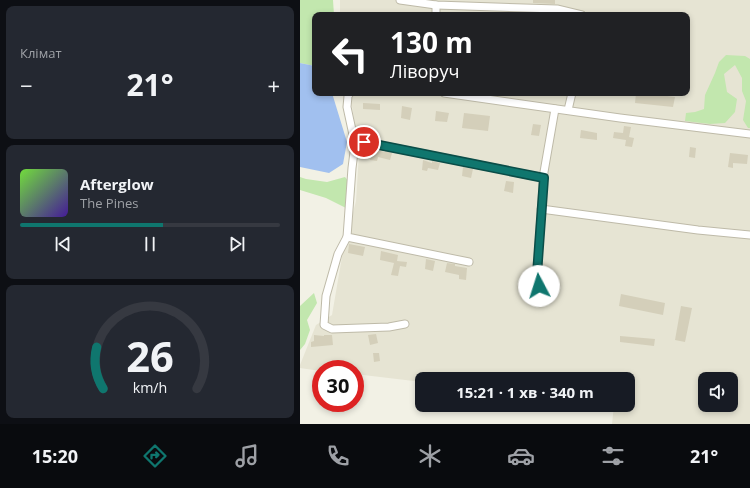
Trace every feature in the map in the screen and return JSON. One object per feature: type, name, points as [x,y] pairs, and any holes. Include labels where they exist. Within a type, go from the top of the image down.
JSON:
[{"type":"street","points":[[400,0],[436,5],[557,9],[570,12]]},
{"type":"street","points":[[436,5],[436,12]]},
{"type":"street","points":[[348,96],[347,107],[355,144],[347,237],[338,254],[326,296],[324,325],[332,329],[389,327],[405,324]]},
{"type":"street","points":[[466,96],[750,134]]},
{"type":"street","points":[[568,110],[571,96]]},
{"type":"street","points":[[539,286],[537,274],[544,178],[555,108]]},
{"type":"street","points":[[355,144],[364,142],[544,178]]},
{"type":"street","points":[[542,209],[698,230],[750,235]]},
{"type":"street","points":[[347,237],[469,262]]},
{"type":"shaded area","points":[[340,0],[750,0],[750,424],[612,424],[613,412],[635,412],[635,372],[415,372],[415,381],[364,375],[364,360],[312,360],[312,370],[300,368],[316,325],[332,315],[343,251],[356,201],[359,153],[350,96],[690,96],[690,12],[340,12]]},
{"type":"green space","points":[[300,0],[333,0],[334,12],[312,12],[312,65],[300,63]]},
{"type":"green space","points":[[726,55],[745,56],[750,59],[750,128],[748,128],[743,120],[746,101],[742,91],[742,78],[735,65],[724,74],[727,92],[737,99],[735,112],[725,123],[710,124],[685,121],[686,113],[704,109],[705,95],[719,62]]},
{"type":"green space","points":[[300,177],[327,182],[345,177],[355,189],[350,210],[326,198],[300,190]]},
{"type":"green space","points":[[314,293],[317,303],[307,320],[310,330],[305,344],[300,350],[300,306]]},
{"type":"water","points":[[300,63],[312,65],[312,96],[333,96],[347,142],[343,164],[329,173],[300,167]]},
{"type":"building","points":[[533,0],[555,0],[555,4],[533,3]]},
{"type":"building","points":[[636,96],[675,97],[673,107],[635,103]]},
{"type":"building","points":[[363,103],[380,104],[380,110],[363,109]]},
{"type":"building","points":[[402,106],[412,108],[410,120],[401,118]]},
{"type":"building","points":[[436,111],[449,113],[447,122],[435,121]]},
{"type":"building","points":[[464,113],[490,116],[488,131],[462,128]]},
{"type":"building","points":[[533,124],[541,125],[539,136],[531,135]]},
{"type":"building","points":[[624,126],[631,127],[629,137],[634,138],[632,147],[625,146],[626,140],[613,138],[614,132],[623,133]]},
{"type":"building","points":[[581,130],[597,133],[597,140],[580,138]]},
{"type":"building","points":[[690,147],[696,148],[695,158],[689,157]]},
{"type":"building","points":[[372,149],[392,153],[390,160],[378,157],[377,161],[370,160]]},
{"type":"building","points":[[730,153],[748,155],[747,164],[733,163],[733,168],[728,167]]},
{"type":"building","points":[[423,160],[432,163],[432,161],[440,163],[438,170],[428,168],[427,171],[422,170]]},
{"type":"building","points":[[463,167],[473,169],[471,178],[462,176]]},
{"type":"building","points":[[506,181],[514,182],[513,193],[504,191]]},
{"type":"building","points":[[349,244],[365,247],[363,256],[348,253]]},
{"type":"building","points":[[381,251],[398,255],[397,261],[407,262],[406,267],[400,266],[398,276],[391,275],[394,263],[380,260]]},
{"type":"building","points":[[426,259],[435,261],[433,271],[425,269]]},
{"type":"building","points":[[447,263],[467,268],[466,280],[459,279],[459,275],[445,272]]},
{"type":"building","points":[[621,294],[665,303],[663,315],[619,306]]},
{"type":"building","points":[[681,306],[692,308],[685,342],[675,340]]},
{"type":"building","points":[[376,334],[378,343],[370,345],[368,335]]},
{"type":"building","points":[[314,335],[332,335],[333,345],[311,347],[311,342],[314,341]]},
{"type":"building","points":[[620,336],[655,339],[654,346],[620,342]]},
{"type":"building","points":[[373,353],[379,353],[380,361],[374,362]]},
{"type":"route","points":[[364,142],[544,178],[537,274],[539,286]]}]
